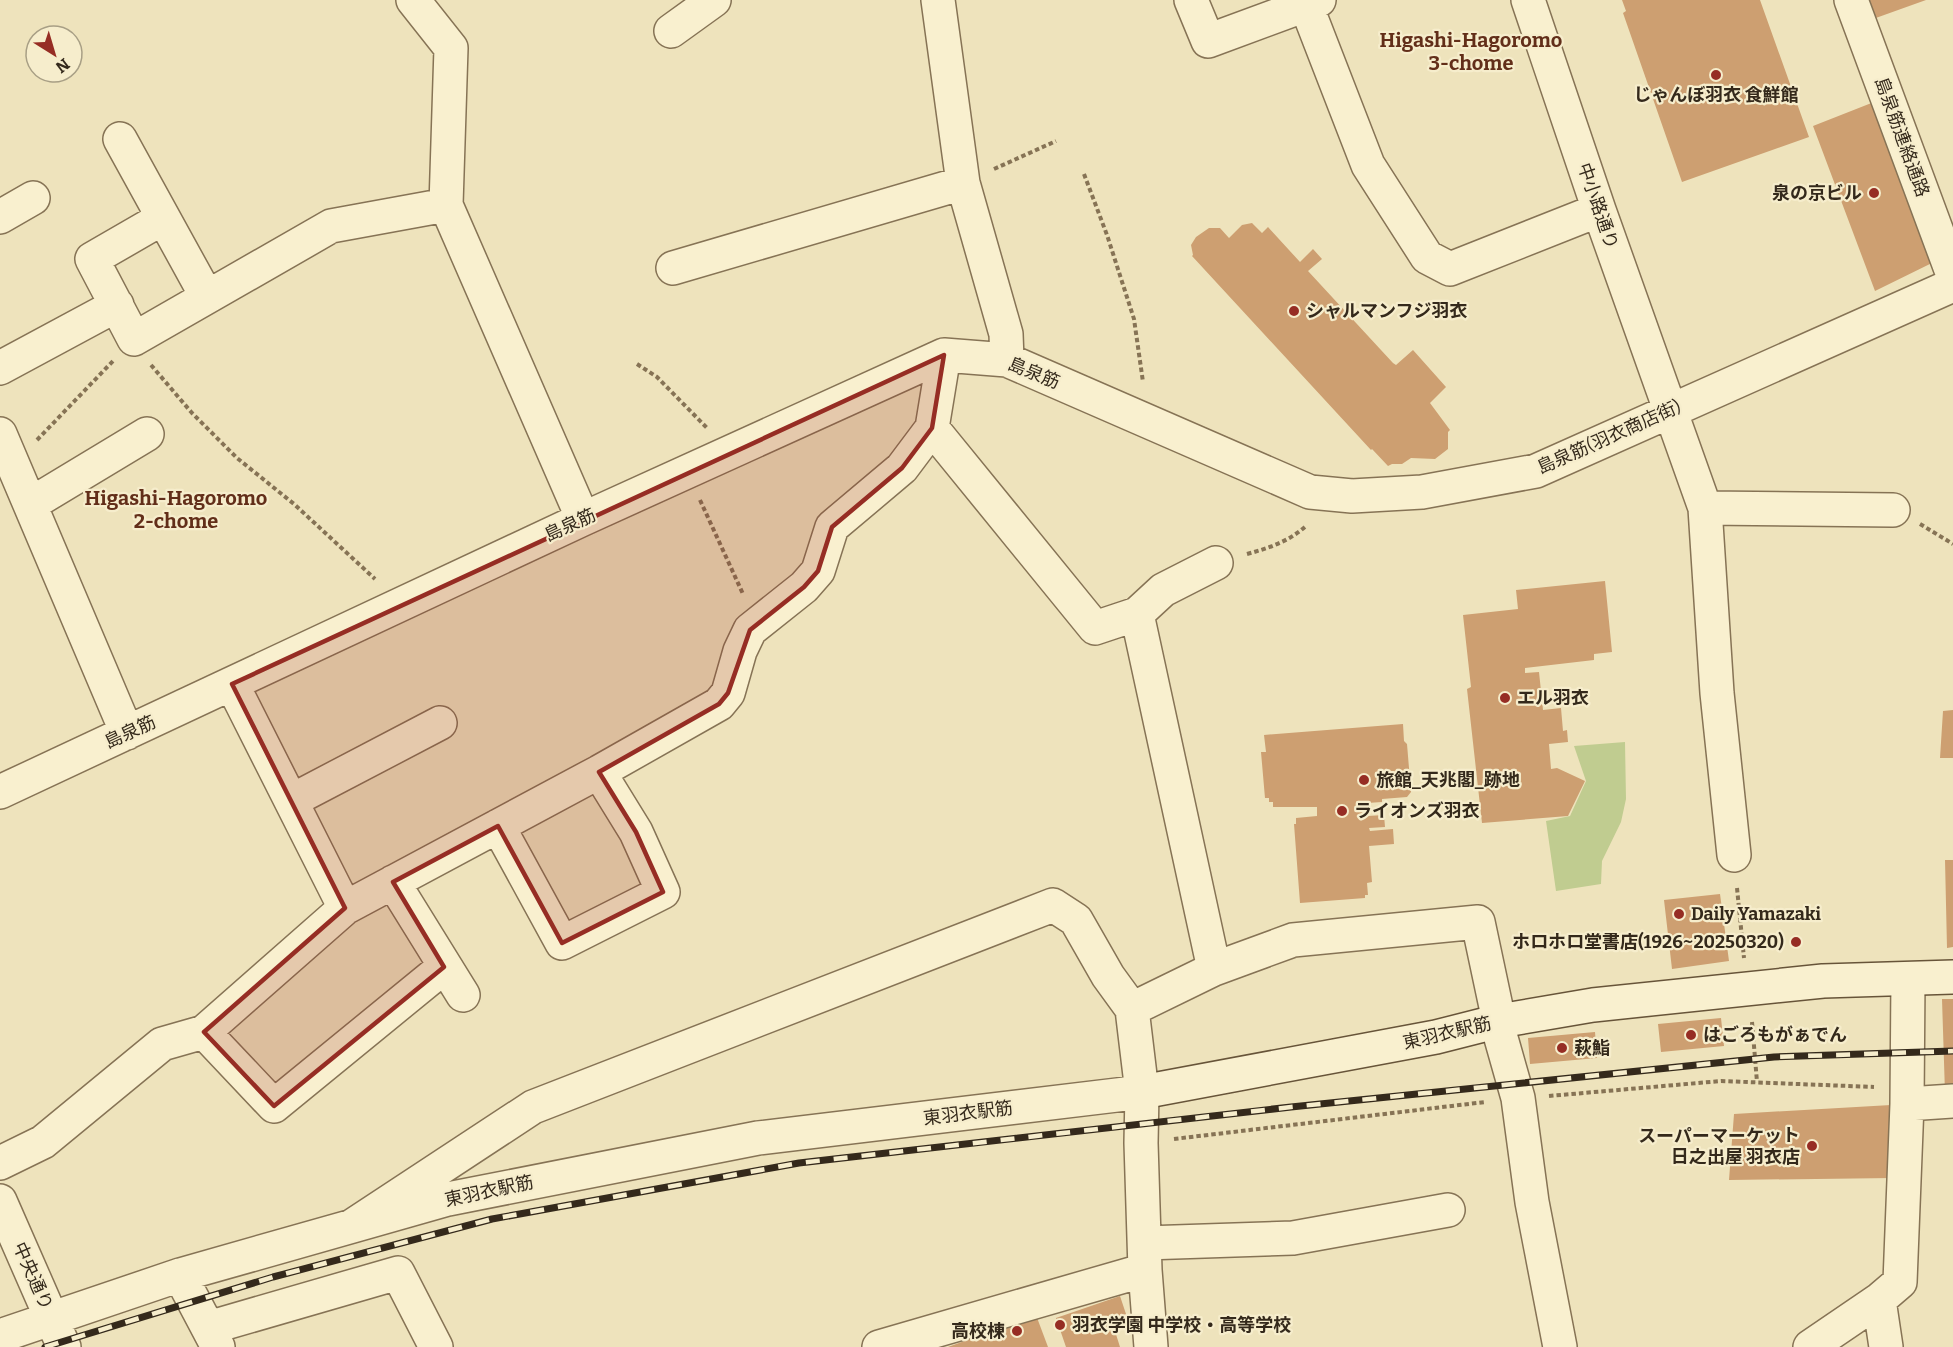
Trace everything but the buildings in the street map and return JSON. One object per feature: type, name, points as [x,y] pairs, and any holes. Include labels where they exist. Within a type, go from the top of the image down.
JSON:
[{"type":"street","points":[[413,0],[451,48],[446,205],[583,519]]},
{"type":"street","points":[[671,31],[714,0]]},
{"type":"street","points":[[938,0],[963,183],[1006,334],[1007,360]]},
{"type":"street","points":[[1191,0],[1208,41],[1313,2],[1368,165],[1427,257],[1450,269],[1599,210]]},
{"type":"street","name":"中小路通り","points":[[1527,0],[1705,508],[1717,693],[1734,855]]},
{"type":"street","name":"島泉筋連絡通路","points":[[1851,0],[1953,275]]},
{"type":"street","points":[[120,139],[207,297]]},
{"type":"street","points":[[673,268],[963,183]]},
{"type":"street","points":[[0,217],[33,198]]},
{"type":"street","points":[[164,218],[92,259],[117,305],[132,341],[331,226],[446,205]]},
{"type":"street","name":"島泉筋(羽衣商店街)","points":[[1149,422],[1310,492],[1352,496],[1422,492],[1536,471],[1953,285]]},
{"type":"street","points":[[0,368],[117,305]]},
{"type":"street","points":[[0,1163],[43,1143],[162,1044],[204,1032],[345,908],[599,772],[719,704],[728,693],[750,630],[804,587],[818,571],[832,527],[902,468],[932,428],[944,355]]},
{"type":"street","name":"島泉筋","points":[[0,792],[583,519],[944,355],[1007,360],[1149,422]]},
{"type":"street","points":[[932,428],[1095,628],[1137,614],[1163,590],[1216,563]]},
{"type":"street","points":[[0,434],[127,733]]},
{"type":"street","points":[[31,504],[147,434]]},
{"type":"street","points":[[1705,508],[1893,510]]},
{"type":"street","points":[[1137,614],[1214,969]]},
{"type":"street","points":[[232,684],[345,908]]},
{"type":"street","points":[[291,801],[440,723]]},
{"type":"street","points":[[498,826],[562,943],[663,892],[636,832],[599,772]]},
{"type":"street","points":[[393,882],[463,995]]},
{"type":"street","points":[[352,1226],[533,1107],[1053,905],[1076,920],[1108,976],[1132,1009],[1142,1092],[1141,1143],[1145,1257],[1151,1347]]},
{"type":"street","points":[[1132,1009],[1214,969],[1293,940],[1478,922],[1501,1038],[1518,1098],[1532,1202],[1560,1347]]},
{"type":"street","points":[[204,1032],[273,1106],[444,967]]},
{"type":"street","name":"東羽衣駅筋","points":[[0,1336],[58,1333],[180,1275],[448,1199],[758,1137],[1142,1092],[1436,1037],[1499,1020],[1593,1005],[1750,1003],[1823,981],[1953,977]]},
{"type":"street","points":[[1809,1347],[1879,1300],[1900,1282],[1907,1104],[1908,979]]},
{"type":"street","points":[[1907,1104],[1953,1101]]},
{"type":"street","name":"中央通り","points":[[0,1201],[58,1333]]},
{"type":"street","points":[[879,1347],[1145,1257],[1293,1238],[1448,1210]]},
{"type":"street","points":[[180,1275],[213,1337],[398,1273],[436,1347]]},
{"type":"street","points":[[1879,1300],[1887,1347]]},
{"type":"path","points":[[963,183],[1056,141]]},
{"type":"path","points":[[1084,174],[1107,235],[1134,319],[1149,422]]},
{"type":"path","points":[[12,464],[57,422],[132,341],[192,413],[237,458],[294,504],[402,604]]},
{"type":"path","points":[[637,364],[657,377],[731,452]]},
{"type":"path","points":[[687,472],[758,625]]},
{"type":"path","points":[[1216,563],[1274,547],[1300,531],[1338,495]]},
{"type":"path","points":[[1734,855],[1756,1083]]},
{"type":"highlighted area","points":[[944,355],[932,428],[902,468],[832,527],[818,571],[804,587],[750,630],[728,693],[719,704],[599,772],[636,832],[663,892],[562,943],[498,826],[393,882],[444,967],[274,1106],[204,1032],[345,908],[232,684]]},
{"type":"green space","points":[[1625,742],[1626,799],[1621,822],[1602,861],[1601,884],[1556,891],[1546,821],[1570,816],[1586,781],[1574,746]]},
{"type":"railway","points":[[45,1347],[273,1277],[492,1219],[799,1163],[1291,1107],[1774,1057],[1953,1051]]},
{"type":"place","name":"じゃんぼ羽衣 食鮮館","points":[[1716,75]]},
{"type":"place","name":"泉の京ビル","points":[[1874,193]]},
{"type":"place","name":"シャルマンフジ羽衣","points":[[1294,311]]},
{"type":"place","name":"エル羽衣","points":[[1505,698]]},
{"type":"place","name":"旅館_天兆閣_跡地","points":[[1364,780]]},
{"type":"place","name":"ライオンズ羽衣","points":[[1342,811]]},
{"type":"place","name":"Daily Yamazaki","points":[[1679,914]]},
{"type":"place","name":"ホロホロ堂書店(1926~20250320)","points":[[1796,942]]},
{"type":"place","name":"はごろもがぁでん","points":[[1691,1035]]},
{"type":"place","name":"萩鮨","points":[[1562,1048]]},
{"type":"place","name":"スーパーマーケット 日之出屋 羽衣店","points":[[1812,1146]]},
{"type":"place","name":"羽衣学園 中学校・高等学校","points":[[1060,1325]]},
{"type":"place","name":"高校棟","points":[[1017,1331]]},
{"type":"district","name":"Higashi-Hagoromo 3-chome","points":[[1471,52]]},
{"type":"district","name":"Higashi-Hagoromo 2-chome","points":[[176,510]]}]
